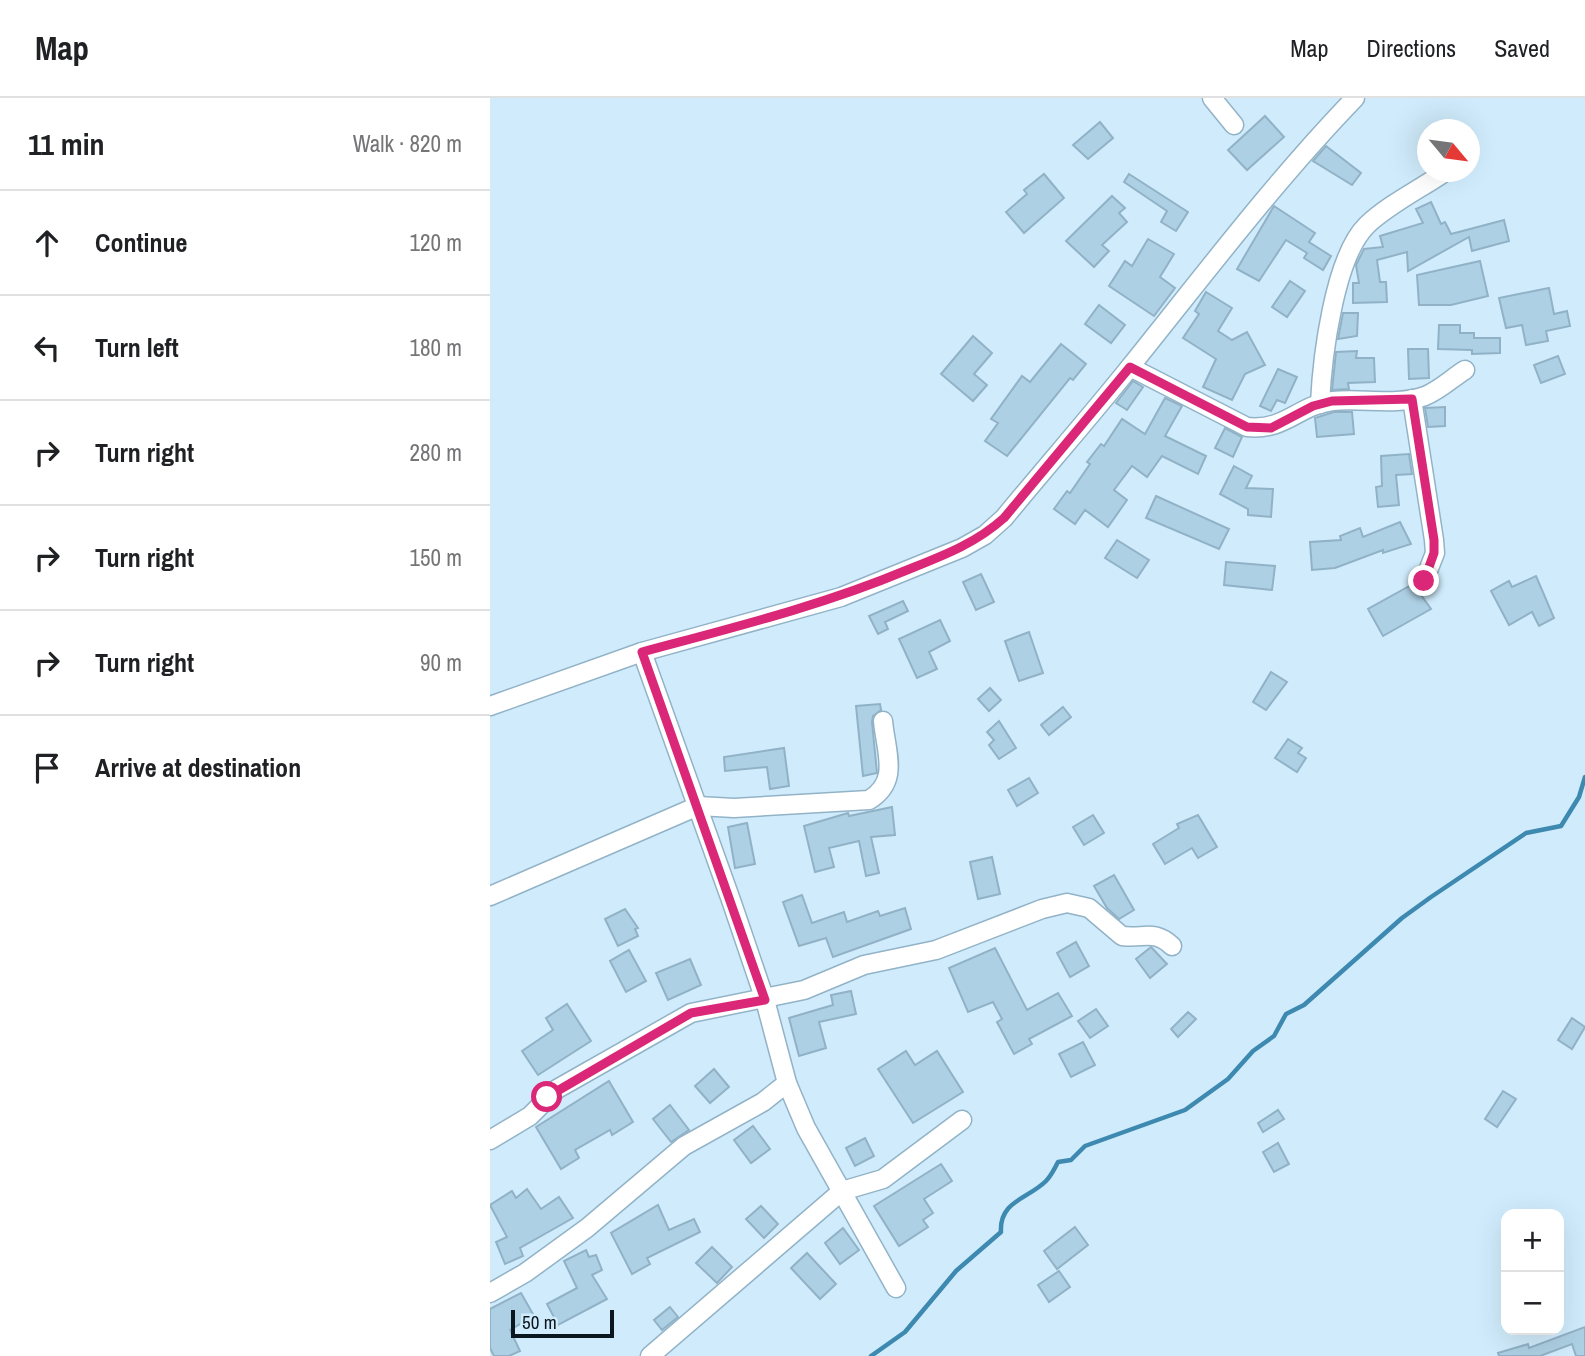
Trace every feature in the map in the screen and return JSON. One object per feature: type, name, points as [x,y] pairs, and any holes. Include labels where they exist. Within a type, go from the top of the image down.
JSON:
[{"type":"street","points":[[1212,98],[1234,125]]},
{"type":"street","points":[[490,706],[642,652],[841,597],[962,548],[985,535],[1004,518],[1130,367],[1227,242],[1312,143],[1356,98]]},
{"type":"street","points":[[1320,404],[1335,295],[1351,249],[1368,224],[1430,182]]},
{"type":"street","points":[[1130,367],[1247,427],[1271,428],[1320,404],[1412,399],[1439,388],[1465,370]]},
{"type":"street","points":[[1412,399],[1434,540],[1434,553],[1424,581]]},
{"type":"street","points":[[642,652],[765,1000],[787,1083],[806,1128],[896,1288]]},
{"type":"street","points":[[490,896],[698,806],[734,808],[869,800],[883,791],[889,781],[883,721]]},
{"type":"street","points":[[490,1140],[530,1115],[557,1089],[691,1013],[804,990],[864,965],[936,950],[1042,909],[1067,904],[1089,908],[1122,936],[1150,933],[1162,936],[1172,946]]},
{"type":"street","points":[[490,1293],[525,1273],[587,1228],[684,1146],[763,1102],[787,1083]]},
{"type":"street","points":[[650,1356],[842,1191],[883,1179],[962,1120]]},
{"type":"building","points":[[1265,116],[1284,137],[1247,170],[1228,150]]},
{"type":"building","points":[[1100,122],[1113,138],[1088,159],[1073,145]]},
{"type":"building","points":[[1326,146],[1361,173],[1352,185],[1313,161]]},
{"type":"building","points":[[1044,174],[1064,198],[1024,233],[1006,212],[1027,194],[1024,190]]},
{"type":"building","points":[[1129,174],[1188,212],[1176,231],[1161,222],[1167,211],[1124,182]]},
{"type":"building","points":[[1112,196],[1125,208],[1119,213],[1127,222],[1102,245],[1109,251],[1094,267],[1066,241]]},
{"type":"building","points":[[1431,202],[1441,224],[1445,222],[1451,234],[1504,220],[1509,241],[1472,251],[1469,237],[1408,271],[1407,252],[1377,260],[1380,282],[1386,282],[1387,302],[1353,303],[1353,283],[1359,283],[1356,265],[1364,249],[1383,247],[1380,236],[1423,223],[1416,209]]},
{"type":"building","points":[[1274,206],[1315,233],[1309,242],[1331,256],[1323,270],[1304,258],[1307,253],[1286,240],[1259,281],[1237,269]]},
{"type":"building","points":[[1148,239],[1174,254],[1160,277],[1175,288],[1154,316],[1109,286],[1125,261],[1132,266]]},
{"type":"building","points":[[1480,261],[1488,296],[1451,305],[1419,305],[1417,275]]},
{"type":"building","points":[[1290,281],[1305,291],[1287,317],[1272,307]]},
{"type":"building","points":[[1549,288],[1554,314],[1567,311],[1570,326],[1546,331],[1548,341],[1526,345],[1522,325],[1506,328],[1499,298]]},
{"type":"building","points":[[1206,292],[1232,308],[1218,331],[1232,340],[1247,332],[1265,365],[1245,374],[1232,400],[1203,387],[1216,359],[1183,338],[1199,314],[1195,311]]},
{"type":"building","points":[[1099,305],[1125,325],[1111,343],[1085,324]]},
{"type":"building","points":[[1343,313],[1358,313],[1357,336],[1338,339]]},
{"type":"building","points":[[1439,325],[1460,325],[1460,333],[1474,333],[1474,338],[1500,338],[1500,353],[1472,354],[1472,350],[1438,349]]},
{"type":"building","points":[[973,336],[992,353],[974,374],[987,385],[973,401],[941,374]]},
{"type":"building","points":[[1061,344],[1086,364],[1073,380],[1070,378],[1007,456],[985,441],[998,423],[991,419],[1022,376],[1030,382]]},
{"type":"building","points":[[1408,349],[1428,349],[1429,378],[1409,379]]},
{"type":"building","points":[[1357,351],[1356,358],[1374,358],[1375,382],[1348,383],[1349,389],[1332,390],[1336,352]]},
{"type":"building","points":[[1558,356],[1565,374],[1541,383],[1534,365]]},
{"type":"building","points":[[1278,369],[1297,377],[1285,403],[1277,400],[1271,411],[1260,406]]},
{"type":"building","points":[[1133,381],[1143,387],[1127,410],[1116,403]]},
{"type":"building","points":[[1165,398],[1182,406],[1165,436],[1206,456],[1198,474],[1162,456],[1147,477],[1132,466],[1114,490],[1127,500],[1108,527],[1085,510],[1075,524],[1054,509],[1067,491],[1070,493],[1090,464],[1087,462],[1101,444],[1104,446],[1122,419],[1145,434]]},
{"type":"building","points":[[1445,407],[1445,426],[1428,427],[1425,408]]},
{"type":"building","points":[[1334,412],[1352,412],[1354,434],[1317,437],[1315,418]]},
{"type":"building","points":[[1225,428],[1242,437],[1233,457],[1215,448]]},
{"type":"building","points":[[1409,454],[1412,474],[1396,475],[1399,505],[1378,507],[1376,487],[1382,486],[1381,456]]},
{"type":"building","points":[[1234,466],[1252,476],[1246,488],[1273,489],[1271,517],[1248,515],[1248,509],[1220,494]]},
{"type":"building","points":[[1156,496],[1229,529],[1219,549],[1146,518]]},
{"type":"building","points":[[1400,522],[1411,544],[1383,553],[1383,550],[1335,568],[1312,570],[1310,542],[1341,540],[1340,536],[1360,528],[1363,537]]},
{"type":"building","points":[[1117,540],[1149,560],[1137,578],[1105,558]]},
{"type":"building","points":[[1226,562],[1275,566],[1272,590],[1224,585]]},
{"type":"building","points":[[981,574],[994,602],[976,610],[963,582]]},
{"type":"building","points":[[1536,576],[1554,618],[1539,626],[1532,612],[1509,625],[1491,591],[1509,581],[1512,587]]},
{"type":"building","points":[[1413,584],[1431,609],[1383,636],[1368,609]]},
{"type":"building","points":[[903,601],[908,611],[885,622],[888,629],[878,634],[869,616]]},
{"type":"building","points":[[940,620],[950,641],[929,652],[937,669],[917,678],[899,639]]},
{"type":"building","points":[[1029,632],[1043,673],[1019,681],[1005,641]]},
{"type":"building","points":[[1271,672],[1287,682],[1266,710],[1253,702]]},
{"type":"building","points":[[990,688],[1001,700],[989,711],[978,699]]},
{"type":"building","points":[[880,704],[881,710],[873,716],[872,722],[877,773],[863,776],[856,706]]},
{"type":"building","points":[[1063,707],[1071,717],[1049,735],[1041,725]]},
{"type":"building","points":[[999,721],[1016,748],[999,759],[989,745],[994,740],[987,732]]},
{"type":"building","points":[[1288,739],[1302,748],[1298,753],[1306,758],[1297,772],[1275,758]]},
{"type":"building","points":[[784,748],[789,786],[770,789],[767,767],[725,771],[724,757]]},
{"type":"building","points":[[1029,778],[1038,793],[1017,806],[1008,790]]},
{"type":"building","points":[[892,807],[895,835],[871,837],[879,873],[866,876],[859,841],[829,848],[834,867],[815,872],[804,826],[848,813],[849,816]]},
{"type":"building","points":[[1093,815],[1104,833],[1084,845],[1073,827]]},
{"type":"building","points":[[1198,815],[1217,847],[1198,858],[1192,848],[1165,864],[1153,844],[1179,828],[1177,824]]},
{"type":"building","points":[[747,823],[755,864],[735,868],[728,827]]},
{"type":"building","points":[[992,857],[1000,894],[978,899],[970,862]]},
{"type":"building","points":[[1114,875],[1134,910],[1119,919],[1107,908],[1094,886]]},
{"type":"building","points":[[802,895],[812,923],[844,912],[847,922],[878,911],[880,916],[905,908],[911,929],[833,957],[826,938],[799,946],[783,902]]},
{"type":"building","points":[[625,909],[638,928],[635,929],[638,936],[618,946],[605,919]]},
{"type":"building","points":[[1076,942],[1089,966],[1070,977],[1057,953]]},
{"type":"building","points":[[1151,947],[1167,964],[1150,978],[1136,959]]},
{"type":"building","points":[[995,948],[1027,1010],[1058,993],[1072,1016],[1029,1039],[1032,1044],[1014,1054],[997,1022],[1002,1019],[993,1002],[968,1012],[949,968]]},
{"type":"building","points":[[629,950],[646,981],[626,992],[610,961]]},
{"type":"building","points":[[690,959],[701,985],[668,1000],[656,973]]},
{"type":"building","points":[[851,991],[856,1014],[819,1022],[826,1048],[799,1056],[789,1018],[833,1005],[831,995]]},
{"type":"building","points":[[567,1004],[591,1041],[538,1075],[522,1051],[553,1030],[546,1018]]},
{"type":"building","points":[[1096,1009],[1108,1026],[1090,1038],[1078,1021]]},
{"type":"building","points":[[1188,1012],[1196,1019],[1178,1037],[1171,1029]]},
{"type":"building","points":[[1572,1018],[1585,1027],[1572,1049],[1558,1040]]},
{"type":"building","points":[[1083,1042],[1095,1065],[1071,1077],[1059,1054]]},
{"type":"building","points":[[906,1051],[915,1065],[937,1051],[963,1092],[913,1123],[878,1069]]},
{"type":"building","points":[[714,1069],[729,1087],[710,1103],[695,1086]]},
{"type":"building","points":[[609,1081],[633,1122],[612,1135],[610,1130],[575,1150],[579,1158],[561,1169],[536,1127]]},
{"type":"building","points":[[1503,1091],[1516,1099],[1497,1127],[1485,1119]]},
{"type":"building","points":[[670,1105],[689,1130],[671,1142],[653,1119]]},
{"type":"building","points":[[1278,1110],[1284,1119],[1263,1132],[1258,1123]]},
{"type":"building","points":[[753,1126],[770,1149],[751,1163],[734,1140]]},
{"type":"building","points":[[865,1138],[874,1156],[855,1166],[846,1148]]},
{"type":"building","points":[[1278,1143],[1289,1164],[1274,1172],[1263,1152]]},
{"type":"building","points":[[941,1164],[952,1181],[924,1199],[933,1213],[923,1220],[928,1227],[899,1246],[874,1206]]},
{"type":"building","points":[[527,1189],[541,1209],[559,1197],[573,1218],[520,1248],[523,1256],[505,1264],[496,1242],[507,1237],[490,1205],[512,1191],[516,1198]]},
{"type":"building","points":[[658,1205],[669,1230],[694,1219],[700,1232],[647,1258],[650,1264],[632,1274],[611,1233]]},
{"type":"building","points":[[761,1206],[778,1224],[764,1238],[746,1219]]},
{"type":"building","points":[[1075,1227],[1088,1245],[1057,1269],[1044,1251]]},
{"type":"building","points":[[843,1228],[859,1250],[840,1264],[825,1243]]},
{"type":"building","points":[[712,1247],[732,1267],[717,1283],[696,1263]]},
{"type":"building","points":[[586,1250],[589,1257],[596,1255],[602,1270],[592,1275],[607,1299],[558,1325],[547,1304],[577,1288],[564,1261]]},
{"type":"building","points":[[807,1253],[836,1284],[820,1299],[791,1268]]},
{"type":"building","points":[[1059,1271],[1070,1287],[1049,1302],[1038,1285]]},
{"type":"building","points":[[521,1293],[534,1316],[510,1330],[520,1351],[509,1356],[494,1356],[490,1348],[490,1309]]},
{"type":"building","points":[[670,1307],[678,1317],[662,1330],[654,1320]]},
{"type":"building","points":[[1585,1327],[1585,1356],[1576,1356],[1572,1344],[1540,1356],[1499,1356],[1498,1353],[1528,1344],[1529,1348]]},
{"type":"waterway","points":[[871,1356],[905,1332],[956,1271],[1001,1232],[1005,1213],[1010,1207],[1046,1181],[1058,1162],[1071,1160],[1085,1146],[1185,1110],[1228,1079],[1253,1051],[1274,1036],[1286,1014],[1304,1005],[1402,918],[1526,833],[1561,826],[1579,797],[1585,777]]},
{"type":"route","points":[[547,1097],[691,1013],[765,1000],[642,652],[841,597],[962,548],[985,535],[1004,518],[1130,367],[1247,427],[1271,428],[1313,406],[1332,401],[1412,399],[1434,540],[1434,553],[1424,581]]}]
